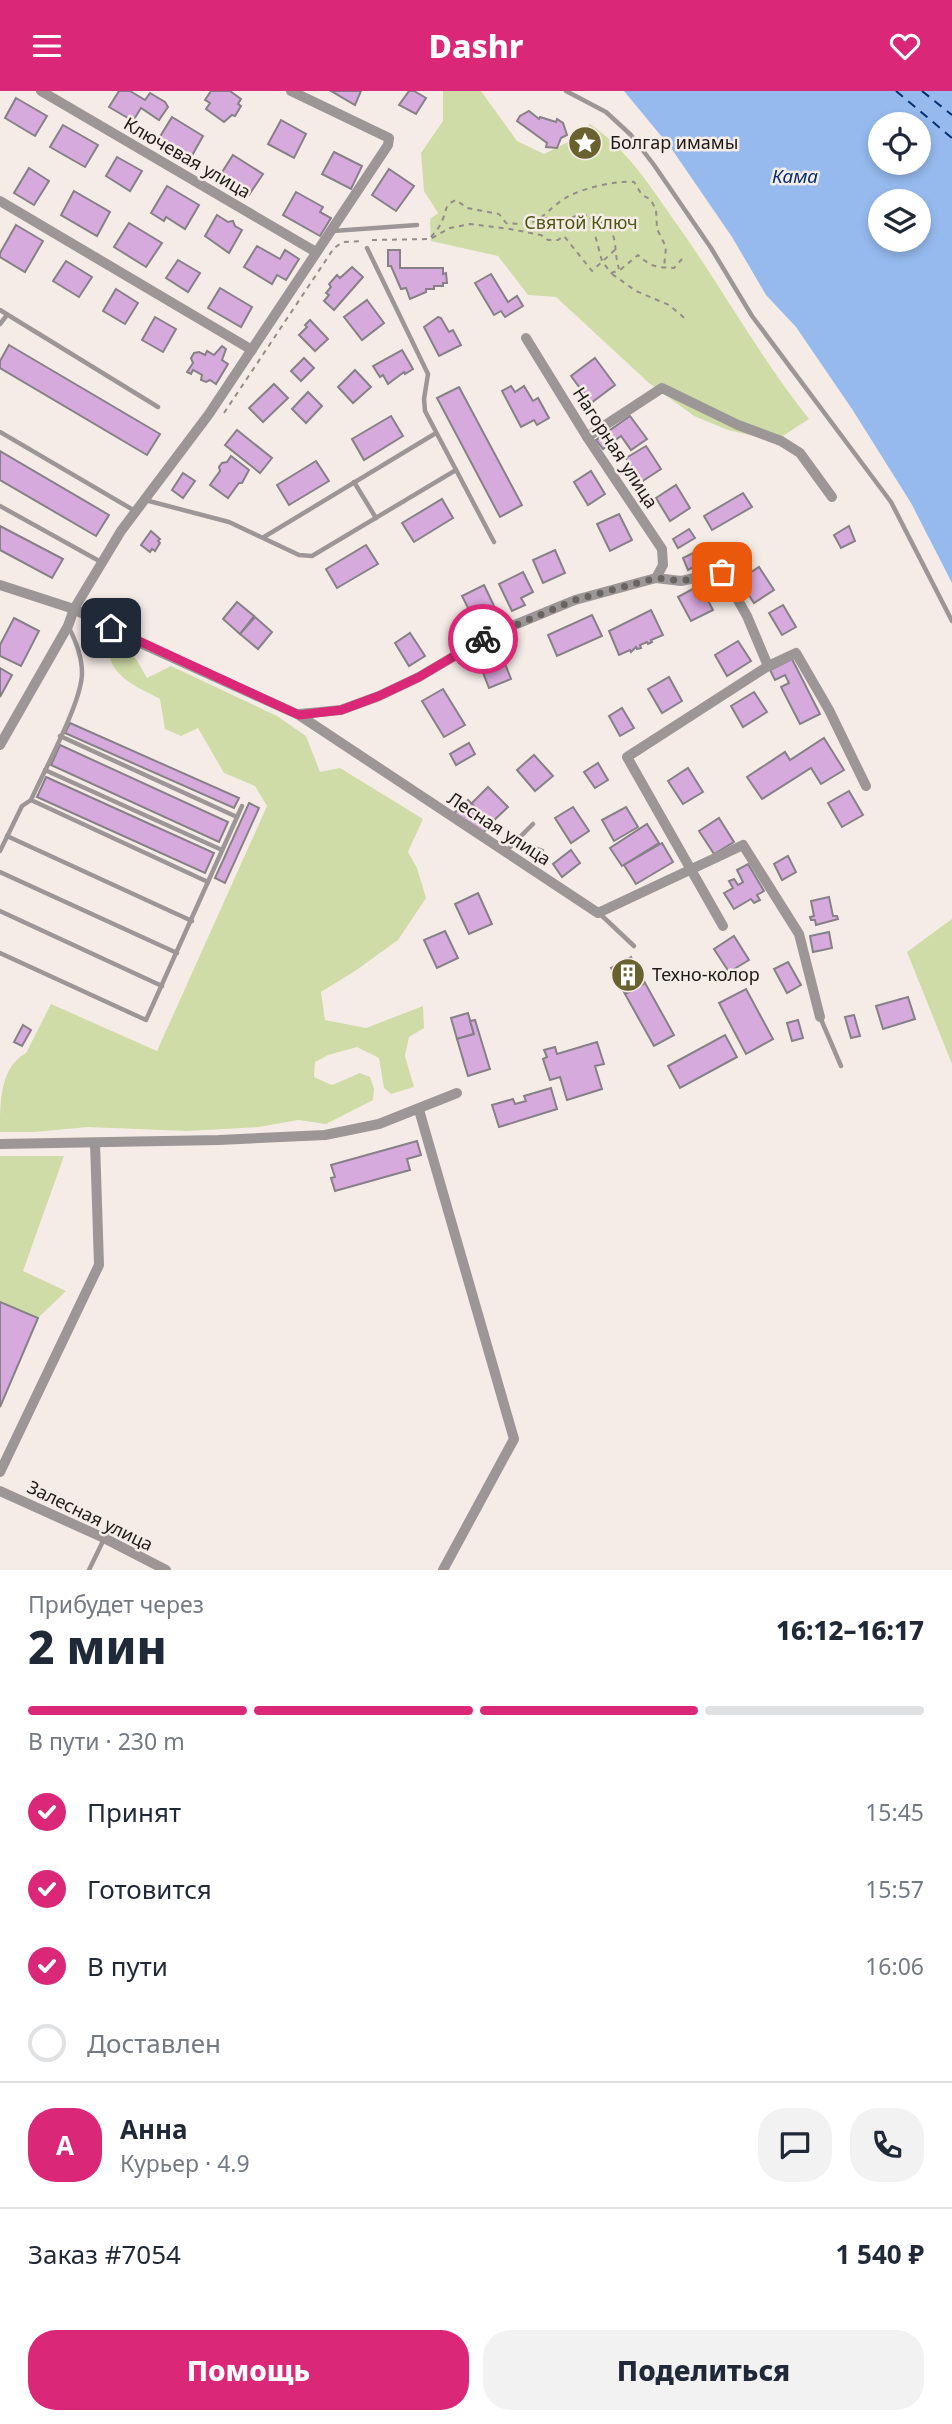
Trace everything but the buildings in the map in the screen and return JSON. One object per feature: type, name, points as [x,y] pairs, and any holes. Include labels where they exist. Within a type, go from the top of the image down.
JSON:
[{"type":"street","name":"Ключевая улица","points":[[41,91],[316,252]]},
{"type":"street","points":[[0,745],[68,626],[74,609],[135,511],[209,414],[388,145],[389,138],[291,91]]},
{"type":"street","points":[[0,201],[252,350]]},
{"type":"street","name":"Нагорная улица","points":[[526,338],[587,437],[662,549],[663,565],[656,578]]},
{"type":"street","points":[[587,437],[662,388],[738,425],[781,441],[800,453],[832,497]]},
{"type":"street","points":[[299,715],[341,710],[419,677],[502,630],[575,600],[656,578],[681,581],[722,572],[747,616],[768,666]]},
{"type":"street","name":"Лесная улица","points":[[0,585],[74,609],[129,638],[299,715],[598,913]]},
{"type":"street","points":[[723,926],[627,758],[768,666],[796,653],[830,710],[866,786]]},
{"type":"street","points":[[598,913],[743,845],[799,934],[820,1017]]},
{"type":"street","points":[[0,1144],[326,1135],[379,1124],[457,1093]]},
{"type":"street","points":[[419,1110],[514,1439],[443,1570]]},
{"type":"street","points":[[0,1472],[99,1265],[95,1143]]},
{"type":"street","name":"Залесная улица","points":[[0,1491],[104,1538],[166,1570]]},
{"type":"lane","points":[[566,91],[606,112],[631,135],[654,165],[711,248],[752,316],[891,502],[952,621]]},
{"type":"lane","points":[[332,232],[417,225]]},
{"type":"lane","points":[[367,249],[428,374],[423,405],[494,542]]},
{"type":"lane","points":[[0,310],[158,407]]},
{"type":"lane","points":[[0,324],[7,315]]},
{"type":"lane","points":[[0,432],[135,511]]},
{"type":"lane","points":[[263,537],[436,433]]},
{"type":"lane","points":[[144,500],[221,519],[299,555],[312,556],[456,470]]},
{"type":"lane","points":[[355,482],[376,517]]},
{"type":"lane","points":[[0,506],[102,563]]},
{"type":"lane","points":[[0,851],[22,806],[31,800],[76,699],[82,676],[75,640],[68,626]]},
{"type":"lane","points":[[60,736],[237,817]]},
{"type":"lane","points":[[45,770],[222,850]]},
{"type":"lane","points":[[31,800],[208,882]]},
{"type":"lane","points":[[0,953],[146,1020],[242,806]]},
{"type":"lane","points":[[506,851],[533,824]]},
{"type":"lane","points":[[7,836],[191,921]]},
{"type":"lane","points":[[0,872],[177,953]]},
{"type":"lane","points":[[0,912],[162,986]]},
{"type":"lane","points":[[598,913],[634,946]]},
{"type":"lane","points":[[820,1017],[841,1066]]},
{"type":"lane","points":[[89,1570],[104,1538]]},
{"type":"path","points":[[617,248],[592,271],[564,236],[558,240],[548,240],[541,235],[470,224],[450,228],[429,239],[441,224],[445,207],[456,200],[467,208],[499,214],[506,223],[529,225],[576,192],[634,182],[656,209],[657,229],[666,247],[664,267]]},
{"type":"path","points":[[542,218],[567,220],[579,214],[590,216],[611,229],[620,270]]},
{"type":"path","points":[[590,216],[602,261],[611,273],[636,291],[669,305],[688,321]]},
{"type":"path","points":[[611,273],[620,270],[638,255],[648,264],[674,268],[682,259]]},
{"type":"green space","name":"Святой Ключ","points":[[443,91],[481,91],[517,141],[544,154],[572,140],[590,124],[603,133],[635,166],[653,190],[790,395],[809,419],[775,441],[728,430],[694,416],[649,383],[556,297],[528,295],[498,256],[431,241],[430,219],[438,213],[424,191],[421,153],[443,121]]},
{"type":"green space","points":[[108,647],[123,649],[133,655],[147,678],[171,666],[277,716],[306,736],[320,772],[340,768],[423,819],[408,852],[417,868],[426,898],[398,940],[321,992],[325,1020],[366,1028],[423,1006],[424,1028],[409,1037],[405,1056],[414,1087],[391,1094],[384,1088],[379,1058],[357,1047],[328,1055],[315,1062],[314,1077],[332,1085],[360,1073],[370,1077],[374,1089],[373,1100],[326,1124],[298,1120],[259,1127],[187,1131],[88,1127],[0,1132],[1,1098],[6,1076],[17,1059],[26,1053],[51,1004],[157,1051],[267,806],[255,786],[224,773],[198,728],[181,736],[165,729],[160,699],[126,680],[119,673],[113,666]]},
{"type":"green space","points":[[952,919],[952,1064],[907,952]]},
{"type":"green space","points":[[0,1156],[64,1156],[23,1271],[66,1291],[38,1318],[0,1407]]},
{"type":"water","name":"Кама","points":[[624,91],[952,91],[952,583],[911,503],[852,409],[796,327],[766,295],[732,237],[671,148]]},
{"type":"ferry route","points":[[896,91],[952,138]]},
{"type":"ferry route","points":[[922,91],[952,115]]},
{"type":"way so far","points":[[483,639],[575,600],[656,578],[681,581],[722,572]]},
{"type":"place","name":"Болгар имамы","points":[[585,143]]},
{"type":"place","name":"Техно-колор","points":[[628,975]]},
{"type":"route","points":[[111,628],[299,715],[341,710],[379,696],[419,677],[483,639]]}]
